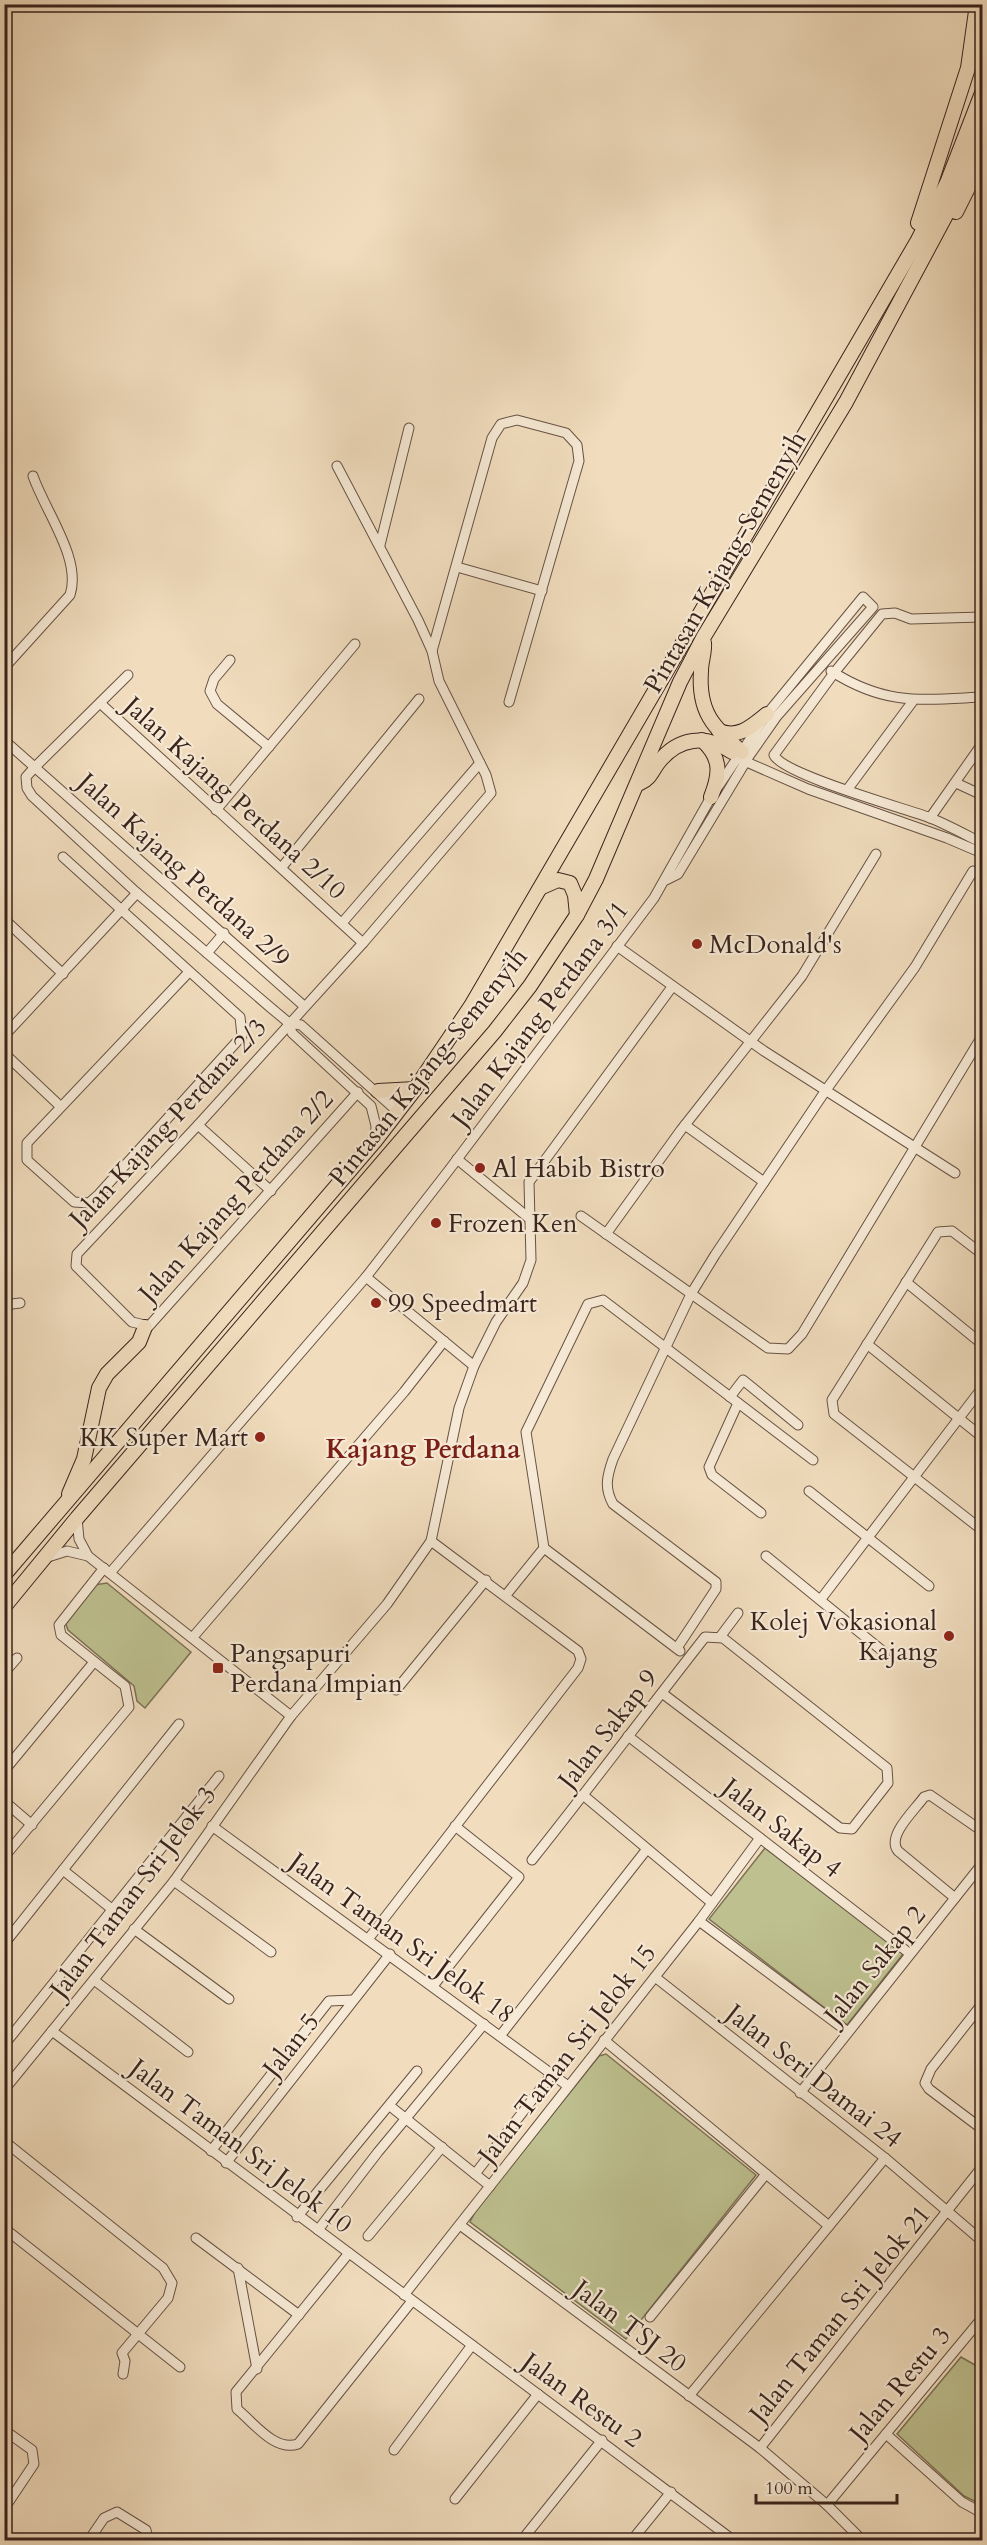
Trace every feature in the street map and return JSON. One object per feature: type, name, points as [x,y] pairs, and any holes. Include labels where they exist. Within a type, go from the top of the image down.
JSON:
[{"type":"highway","points":[[918,240],[919,223],[968,68],[977,4]]},
{"type":"highway","name":"Pintasan Kajang-Semenyih","points":[[4,1575],[375,1141],[415,1089],[471,1006],[918,240],[947,183],[982,93]]},
{"type":"highway","points":[[932,242],[982,130]]},
{"type":"highway","points":[[932,242],[956,213],[982,160]]},
{"type":"highway","name":"Pintasan Kajang-Semenyih","points":[[4,1607],[77,1518],[495,1031],[530,986],[577,915],[596,879],[663,718],[703,638],[840,411],[932,242]]},
{"type":"highway","points":[[703,638],[702,694],[706,713],[717,730],[744,757]]},
{"type":"highway","points":[[717,730],[728,734],[741,732],[767,714]]},
{"type":"highway","points":[[637,784],[649,778],[673,747],[688,741],[702,740],[720,744],[744,757]]},
{"type":"highway","points":[[702,740],[713,750],[718,763],[719,777],[711,797]]},
{"type":"highway","points":[[542,887],[558,880],[570,883],[575,895],[577,915]]},
{"type":"highway","points":[[378,1091],[415,1089]]},
{"type":"highway","points":[[65,1504],[84,1459],[99,1388],[107,1374],[139,1342],[145,1327]]},
{"type":"street","points":[[432,651],[458,567],[492,438],[501,424],[517,420],[566,433],[577,445],[579,461],[509,702]]},
{"type":"street","points":[[380,545],[409,428]]},
{"type":"street","points":[[337,466],[380,545],[432,651],[439,681],[480,763],[342,923]]},
{"type":"street","points":[[4,668],[70,595],[74,583],[70,561],[33,477]]},
{"type":"street","points":[[458,567],[542,591]]},
{"type":"street","points":[[664,881],[678,873],[744,757],[767,714],[863,597],[873,604],[777,716],[744,757],[711,797],[664,881]]},
{"type":"street","points":[[982,617],[911,619],[895,613],[882,614],[775,752],[776,759],[799,772],[930,818],[982,843]]},
{"type":"street","points":[[822,664],[820,654],[824,643]]},
{"type":"street","points":[[216,810],[355,644]]},
{"type":"street","points":[[231,660],[214,679],[210,691],[217,704],[268,747]]},
{"type":"street","points":[[800,671],[808,665],[822,664],[834,673],[890,698],[913,701],[982,697]]},
{"type":"street","points":[[128,675],[26,777],[27,788],[32,796],[137,893],[289,1023],[301,1025],[378,1091],[398,1112]]},
{"type":"street","points":[[282,867],[419,699]]},
{"type":"street","points":[[847,790],[913,701]]},
{"type":"street","name":"Jalan Kajang Perdana 2/10","points":[[100,704],[363,943]]},
{"type":"street","name":"Jalan Kajang Perdana 2/9","points":[[4,740],[304,1006]]},
{"type":"street","points":[[930,818],[982,744]]},
{"type":"street","points":[[744,757],[808,789],[936,834],[982,853]]},
{"type":"street","name":"Jalan Kajang Perdana 2/3","points":[[145,1327],[132,1322],[82,1275],[76,1266],[76,1254],[198,1125],[363,943],[491,793],[480,763]]},
{"type":"street","points":[[956,783],[982,795]]},
{"type":"street","points":[[606,1234],[685,1125],[802,976],[876,854]]},
{"type":"street","points":[[63,857],[240,1017],[242,1036],[89,1203],[74,1202],[27,1160],[27,1143],[189,972]]},
{"type":"street","points":[[677,1648],[716,1589],[716,1582],[613,1504],[608,1495],[606,1479],[665,1346],[691,1294],[826,1090],[915,967],[973,871]]},
{"type":"street","name":"Jalan Kajang Perdana 3/1","points":[[94,1662],[61,1635],[58,1625],[366,1276],[458,1159],[664,881]]},
{"type":"street","points":[[60,1106],[6,1055],[5,1035],[137,893]]},
{"type":"street","points":[[4,919],[63,974]]},
{"type":"street","points":[[207,953],[224,933]]},
{"type":"street","points":[[617,946],[752,1042],[955,1173]]},
{"type":"street","points":[[369,1938],[578,1668],[581,1659],[578,1651],[507,1595],[431,1541],[459,1408],[474,1366],[496,1322],[523,1283],[531,1260],[530,1182],[672,987]]},
{"type":"street","points":[[289,1023],[292,1033],[371,1106],[376,1126],[375,1141]]},
{"type":"street","points":[[581,1216],[768,1348],[782,1351],[793,1346],[802,1334],[916,1149],[982,1035]]},
{"type":"street","name":"Jalan Kajang Perdana 2/2","points":[[145,1327],[271,1191],[357,1092]]},
{"type":"street","points":[[198,1125],[271,1191]]},
{"type":"street","points":[[685,1125],[764,1182]]},
{"type":"street","points":[[458,1159],[530,1220]]},
{"type":"street","points":[[982,1254],[952,1231],[938,1232],[832,1400],[834,1414],[982,1530]]},
{"type":"street","points":[[366,1276],[474,1366]]},
{"type":"street","points":[[906,1282],[982,1344]]},
{"type":"street","points":[[689,1658],[544,1548],[526,1432],[588,1304],[603,1300],[813,1460]]},
{"type":"street","points":[[4,1305],[20,1303]]},
{"type":"street","points":[[193,1637],[404,1392],[444,1341]]},
{"type":"street","points":[[867,1344],[982,1437]]},
{"type":"street","points":[[761,1513],[712,1475],[709,1467],[743,1380],[798,1425]]},
{"type":"street","points":[[821,1599],[916,1478],[982,1388]]},
{"type":"street","points":[[809,1491],[870,1537],[928,1586]]},
{"type":"street","points":[[77,1518],[79,1539],[88,1556]]},
{"type":"street","name":"Jalan Taman Sri Jelok 3","points":[[4,2090],[174,1881],[291,1716],[387,1604],[431,1541]]},
{"type":"street","points":[[507,1595],[544,1548]]},
{"type":"street","points":[[44,1559],[67,1551],[88,1556],[291,1716]]},
{"type":"street","points":[[766,1556],[885,1653]]},
{"type":"street","points":[[396,1690],[486,1580]]},
{"type":"street","points":[[662,1693],[840,1828],[852,1828],[888,1783],[887,1768],[722,1638],[738,1613]]},
{"type":"street","name":"Jalan Sakap 9","points":[[532,1860],[705,1637],[722,1638]]},
{"type":"street","points":[[4,1673],[17,1658]]},
{"type":"street","points":[[4,1771],[94,1662],[125,1686],[129,1707],[4,1857]]},
{"type":"street","points":[[4,1944],[179,1724]]},
{"type":"street","name":"Jalan Sakap 4","points":[[628,1736],[909,1953]]},
{"type":"street","name":"Jalan Taman Sri Jelok 3","points":[[4,2045],[219,1776]]},
{"type":"street","points":[[955,1898],[894,1847],[895,1837],[924,1797],[930,1795],[982,1831]]},
{"type":"street","points":[[583,1796],[711,1903]]},
{"type":"street","points":[[4,1801],[32,1825]]},
{"type":"street","name":"Jalan Taman Sri Jelok 18","points":[[212,1826],[369,1938],[568,2086]]},
{"type":"street","points":[[433,1986],[519,1877],[455,1826]]},
{"type":"street","name":"Jalan Taman Sri Jelok 15","points":[[257,2369],[236,2392],[237,2409],[280,2446],[289,2447],[298,2444],[460,2225],[699,1921],[760,1838]]},
{"type":"street","points":[[500,2036],[647,1849]]},
{"type":"street","name":"Jalan Sakap 2","points":[[800,2092],[982,1864]]},
{"type":"street","points":[[63,1870],[113,1910]]},
{"type":"street","points":[[174,1881],[271,1952]]},
{"type":"street","points":[[699,1921],[848,2032]]},
{"type":"street","points":[[134,1929],[229,1999]]},
{"type":"street","name":"Jalan 5","points":[[226,2163],[390,1954]]},
{"type":"street","name":"Jalan Seri Damai 24","points":[[655,1977],[885,2158],[947,2211]]},
{"type":"street","points":[[94,1980],[188,2052]]},
{"type":"street","points":[[211,2151],[329,2001],[353,2000]]},
{"type":"street","points":[[982,2004],[930,2069],[925,2082],[929,2089],[982,2129]]},
{"type":"street","points":[[318,2230],[484,2024]]},
{"type":"street","name":"Jalan Taman Sri Jelok 10","points":[[52,2031],[297,2217],[318,2230],[408,2298]]},
{"type":"street","points":[[604,2040],[829,2226]]},
{"type":"street","points":[[297,2217],[417,2071]]},
{"type":"street","points":[[476,2174],[552,2074]]},
{"type":"street","points":[[390,2106],[490,2186]]},
{"type":"street","points":[[4,2142],[162,2268],[171,2283],[168,2298],[136,2333],[122,2353],[125,2361],[123,2374]]},
{"type":"street","points":[[368,2236],[442,2147]]},
{"type":"street","points":[[689,2396],[885,2158]]},
{"type":"street","points":[[947,2211],[982,2167]]},
{"type":"street","points":[[650,2318],[766,2174]]},
{"type":"street","name":"Jalan Taman Sri Jelok 21","points":[[760,2448],[947,2211],[982,2241]]},
{"type":"street","name":"Jalan TSJ 20","points":[[460,2225],[760,2448],[827,2505],[862,2541]]},
{"type":"street","points":[[4,2228],[180,2367]]},
{"type":"street","points":[[196,2238],[299,2315]]},
{"type":"street","points":[[257,2369],[349,2253]]},
{"type":"street","points":[[238,2268],[257,2369]]},
{"type":"street","name":"Jalan Restu 2","points":[[408,2298],[602,2440],[733,2541]]},
{"type":"street","name":"Jalan Restu 3","points":[[827,2505],[982,2318]]},
{"type":"street","points":[[394,2450],[472,2345]]},
{"type":"street","points":[[454,2499],[538,2394]]},
{"type":"street","points":[[4,2430],[32,2450],[34,2464],[4,2509]]},
{"type":"street","points":[[886,2434],[962,2502],[982,2513]]},
{"type":"street","points":[[522,2541],[602,2440]]},
{"type":"street","points":[[632,2541],[671,2492]]},
{"type":"street","points":[[89,2541],[104,2518],[117,2512],[146,2530],[148,2541]]},
{"type":"street","points":[[4,2534],[14,2541]]},
{"type":"green space","points":[[107,1583],[191,1652],[145,1708],[137,1701],[134,1686],[68,1630],[65,1622],[94,1585]]},
{"type":"green space","points":[[765,1848],[903,1954],[847,2025],[709,1919]]},
{"type":"green space","points":[[606,2054],[756,2175],[626,2339],[470,2222],[476,2210],[599,2056]]},
{"type":"green space","points":[[961,2357],[982,2369],[982,2505],[964,2496],[897,2434]]},
{"type":"place","name":"McDonald's","points":[[697,944]]},
{"type":"place","name":"Al Habib Bistro","points":[[480,1168]]},
{"type":"place","name":"Frozen Ken","points":[[436,1223]]},
{"type":"place","name":"99 Speedmart","points":[[376,1303]]},
{"type":"place","name":"KK Super Mart","points":[[260,1437]]},
{"type":"place","name":"Kolej Vokasional Kajang","points":[[949,1636]]},
{"type":"place","name":"Pangsapuri Perdana Impian","points":[[218,1668]]},
{"type":"district","name":"Kajang Perdana","points":[[423,1449]]}]
